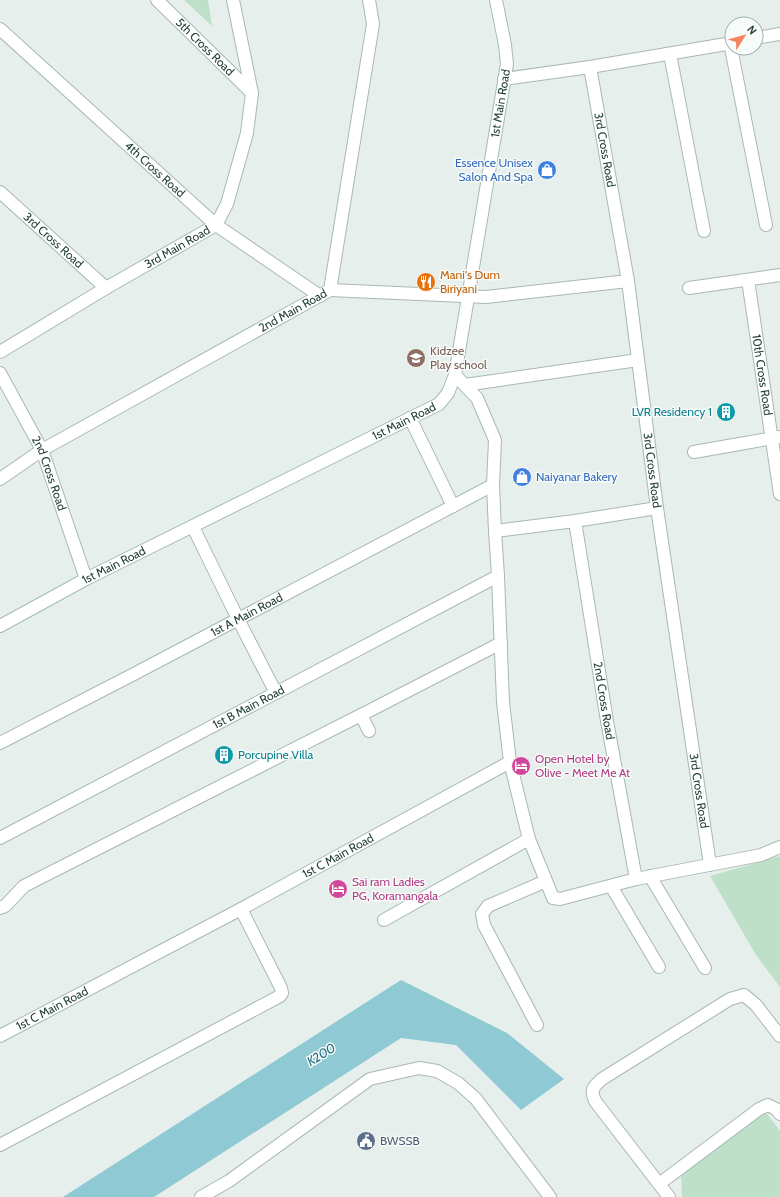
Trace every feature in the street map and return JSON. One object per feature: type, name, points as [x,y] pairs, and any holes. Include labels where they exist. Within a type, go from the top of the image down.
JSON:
[{"type":"street","name":"5th Cross Road","points":[[157,0],[252,93]]},
{"type":"street","name":"3rd Main Road","points":[[0,352],[106,288],[216,225],[227,204],[247,133],[252,93],[233,0]]},
{"type":"street","name":"2nd Main Road","points":[[0,478],[42,450],[325,293],[374,24],[369,0]]},
{"type":"street","name":"1st Main Road","points":[[0,626],[86,578],[193,527],[439,404],[448,393],[455,375],[462,339],[467,296],[507,64],[507,54],[496,0]]},
{"type":"street","name":"4th Cross Road","points":[[0,29],[216,225],[325,293]]},
{"type":"street","points":[[764,37],[780,34]]},
{"type":"street","points":[[504,79],[590,67],[724,44]]},
{"type":"street","points":[[670,54],[704,231]]},
{"type":"street","points":[[734,56],[766,225]]},
{"type":"street","name":"3rd Cross Road","points":[[590,67],[628,281],[657,508],[710,865]]},
{"type":"street","name":"3rd Cross Road","points":[[0,192],[106,288]]},
{"type":"street","points":[[689,288],[780,275]]},
{"type":"street","name":"10th Cross Road","points":[[748,280],[776,438],[780,494]]},
{"type":"street","points":[[325,293],[486,297],[628,281]]},
{"type":"street","points":[[465,386],[638,360]]},
{"type":"street","name":"2nd Cross Road","points":[[0,373],[42,450],[86,578]]},
{"type":"street","points":[[455,375],[477,398],[495,440],[493,485],[494,531],[498,576],[503,702],[510,762],[528,839],[553,898],[560,899],[636,879],[761,855],[780,847]]},
{"type":"street","points":[[410,418],[453,506]]},
{"type":"street","points":[[694,452],[776,438]]},
{"type":"street","name":"1st A Main Road","points":[[0,743],[493,485]]},
{"type":"street","points":[[494,531],[575,521],[657,508]]},
{"type":"street","name":"2nd Cross Road","points":[[575,521],[607,721],[636,879]]},
{"type":"street","points":[[193,527],[276,693]]},
{"type":"street","name":"1st B Main Road","points":[[0,838],[498,576]]},
{"type":"street","points":[[0,908],[5,906],[24,886],[501,643]]},
{"type":"street","points":[[361,715],[369,731]]},
{"type":"street","name":"1st C Main Road","points":[[0,1036],[241,909],[510,762]]},
{"type":"street","points":[[384,920],[528,839]]},
{"type":"street","points":[[650,876],[706,968]]},
{"type":"street","points":[[537,1024],[484,925],[482,914],[488,906],[546,881]]},
{"type":"street","points":[[611,886],[659,967]]},
{"type":"street","points":[[0,1145],[280,996],[282,992],[281,988],[241,909]]},
{"type":"street","points":[[669,1197],[595,1101],[592,1094],[594,1086],[609,1075],[736,996],[744,995],[750,1000],[780,1036]]},
{"type":"street","points":[[201,1197],[229,1180],[370,1079],[418,1068],[438,1071],[458,1083],[476,1099],[550,1197]]},
{"type":"street","points":[[659,1184],[759,1109],[768,1105],[776,1109],[780,1114]]},
{"type":"green space","points":[[184,0],[208,0],[212,26]]},
{"type":"green space","points":[[780,856],[780,987],[756,955],[710,876]]},
{"type":"green space","points":[[765,1111],[780,1131],[780,1197],[682,1197],[681,1173]]},
{"type":"water","name":"K200","points":[[401,980],[507,1033],[564,1079],[521,1110],[456,1045],[401,1038],[154,1197],[63,1197]]},
{"type":"place","name":"Essence Unisex Salon And Spa","points":[[547,170]]},
{"type":"place","name":"Mani's Dum Biriyani","points":[[426,282]]},
{"type":"place","name":"Kidzee Play school","points":[[416,358]]},
{"type":"place","name":"LVR Residency 1","points":[[726,412]]},
{"type":"place","name":"Naiyanar Bakery","points":[[522,477]]},
{"type":"place","name":"Porcupine Villa","points":[[224,755]]},
{"type":"place","name":"Open Hotel by Olive - Meet Me At","points":[[521,766]]},
{"type":"place","name":"Sai ram Ladies PG, Koramangala","points":[[338,889]]},
{"type":"place","name":"BWSSB","points":[[366,1141]]}]
